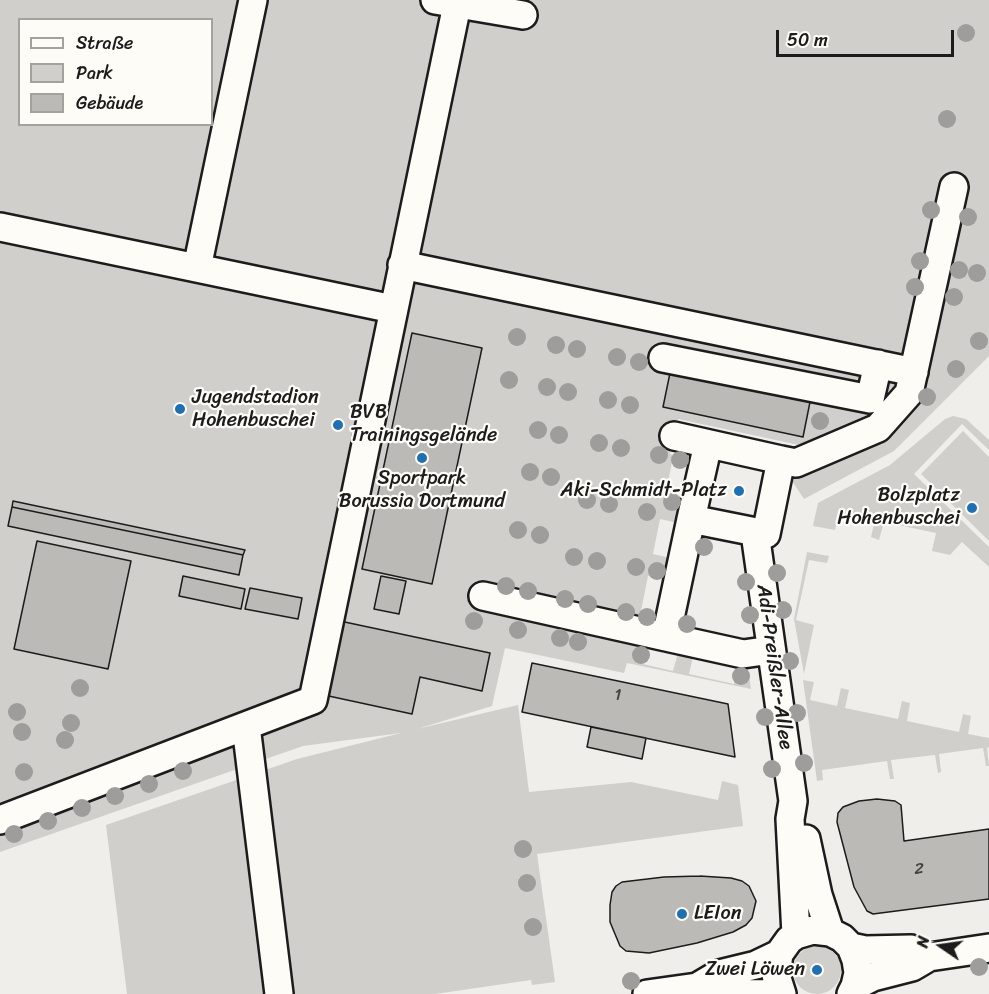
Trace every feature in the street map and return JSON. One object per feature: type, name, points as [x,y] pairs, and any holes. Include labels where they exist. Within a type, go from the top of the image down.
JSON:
[{"type":"street","points":[[197,268],[253,0]]},
{"type":"street","points":[[0,820],[313,700],[402,265],[450,1],[523,15]]},
{"type":"street","points":[[674,436],[796,463],[878,428],[909,393],[954,187]]},
{"type":"street","points":[[0,227],[393,309]]},
{"type":"street","points":[[402,265],[914,372]]},
{"type":"street","points":[[663,358],[870,399],[878,364]]},
{"type":"street","points":[[666,637],[708,444]]},
{"type":"street","points":[[691,519],[766,534],[781,460]]},
{"type":"street","name":"Adi-Preißler-Allee","points":[[755,533],[793,801],[790,819],[787,945],[776,975],[782,994]]},
{"type":"street","points":[[483,596],[743,654],[771,650]]},
{"type":"street","points":[[246,726],[279,994]]},
{"type":"street","name":"Adi-Preißler-Allee","points":[[793,801],[802,816],[818,895],[841,940],[856,960],[858,973],[853,990]]},
{"type":"street","points":[[697,987],[719,974],[756,966],[813,930],[865,950],[911,949],[929,957]]},
{"type":"street","points":[[853,990],[879,975],[912,967],[929,957],[989,948]]},
{"type":"street","points":[[647,994],[697,987],[722,993],[776,994]]},
{"type":"green space","name":"BVB Trainingsgelände","points":[[0,0],[989,0],[989,356],[894,451],[804,499],[792,481],[799,445],[678,419],[670,454],[691,459],[690,465],[672,462],[665,497],[682,501],[678,523],[660,519],[653,554],[670,558],[666,580],[648,576],[641,611],[659,616],[657,622],[636,618],[631,643],[646,648],[643,664],[673,671],[678,653],[693,657],[689,674],[734,684],[738,666],[748,668],[751,689],[627,663],[624,673],[505,648],[492,706],[417,729],[518,705],[529,792],[631,782],[718,800],[722,781],[738,785],[743,826],[537,854],[555,982],[532,985],[531,980],[435,994],[127,994],[106,825],[297,759],[401,733],[303,746],[0,852]]},
{"type":"green space","points":[[953,416],[966,419],[989,440],[989,450],[962,424],[914,474],[989,547],[989,567],[962,542],[950,555],[932,551],[936,533],[884,522],[879,540],[871,537],[875,520],[839,512],[835,530],[813,526],[818,503],[890,465],[945,419]]},
{"type":"green space","name":"Bolzplatz Hohenbuschei","points":[[963,431],[989,457],[989,541],[921,474]]},
{"type":"green space","points":[[807,552],[829,556],[827,563],[809,560],[796,620],[814,625],[804,674],[794,619]]},
{"type":"green space","points":[[803,680],[814,682],[810,700],[837,706],[841,688],[849,690],[845,708],[898,719],[902,701],[910,703],[907,721],[959,732],[963,714],[971,716],[968,734],[989,738],[987,748],[989,766],[986,766],[983,748],[939,754],[941,772],[938,773],[935,755],[891,760],[894,779],[890,779],[887,761],[822,770],[823,780],[817,781]]},
{"type":"green space","points":[[812,946],[822,946],[834,953],[841,965],[841,975],[834,987],[822,994],[812,994],[797,983],[793,975],[793,965],[804,950]]},
{"type":"building","name":"Sportpark Borussia Dortmund","points":[[412,333],[482,348],[432,584],[362,569]]},
{"type":"building","points":[[670,373],[810,402],[803,437],[663,407]]},
{"type":"building","points":[[13,501],[245,550],[243,555],[12,507]]},
{"type":"building","points":[[12,507],[243,555],[239,575],[8,526]]},
{"type":"building","points":[[37,541],[131,561],[108,669],[14,649]]},
{"type":"building","points":[[183,576],[245,589],[241,609],[179,596]]},
{"type":"building","points":[[381,576],[406,581],[399,614],[374,609]]},
{"type":"building","points":[[250,588],[302,598],[298,619],[245,609]]},
{"type":"building","points":[[340,621],[490,653],[482,691],[420,677],[412,714],[324,695]]},
{"type":"building","points":[[532,663],[728,704],[735,757],[522,712]]},
{"type":"building","points":[[591,727],[646,738],[642,759],[587,747]]},
{"type":"building","points":[[877,799],[895,801],[901,805],[904,841],[989,829],[989,899],[873,914],[867,911],[854,887],[837,822],[838,813],[843,807],[859,801]]},
{"type":"building","name":"LEIon","points":[[664,877],[731,878],[749,886],[756,901],[752,918],[746,925],[733,932],[697,943],[649,953],[626,951],[620,946],[610,922],[612,892],[616,886],[622,882]]},
{"type":"place","name":"Jugendstadion Hohenbuschei","points":[[180,409]]},
{"type":"place","name":"BVB Trainingsgelände","points":[[338,425]]},
{"type":"place","name":"Sportpark Borussia Dortmund","points":[[422,458]]},
{"type":"place","name":"Aki-Schmidt-Platz","points":[[739,491]]},
{"type":"place","name":"Bolzplatz Hohenbuschei","points":[[972,508]]},
{"type":"place","name":"LEIon","points":[[682,914]]},
{"type":"place","name":"Zwei Löwen","points":[[817,970]]}]
